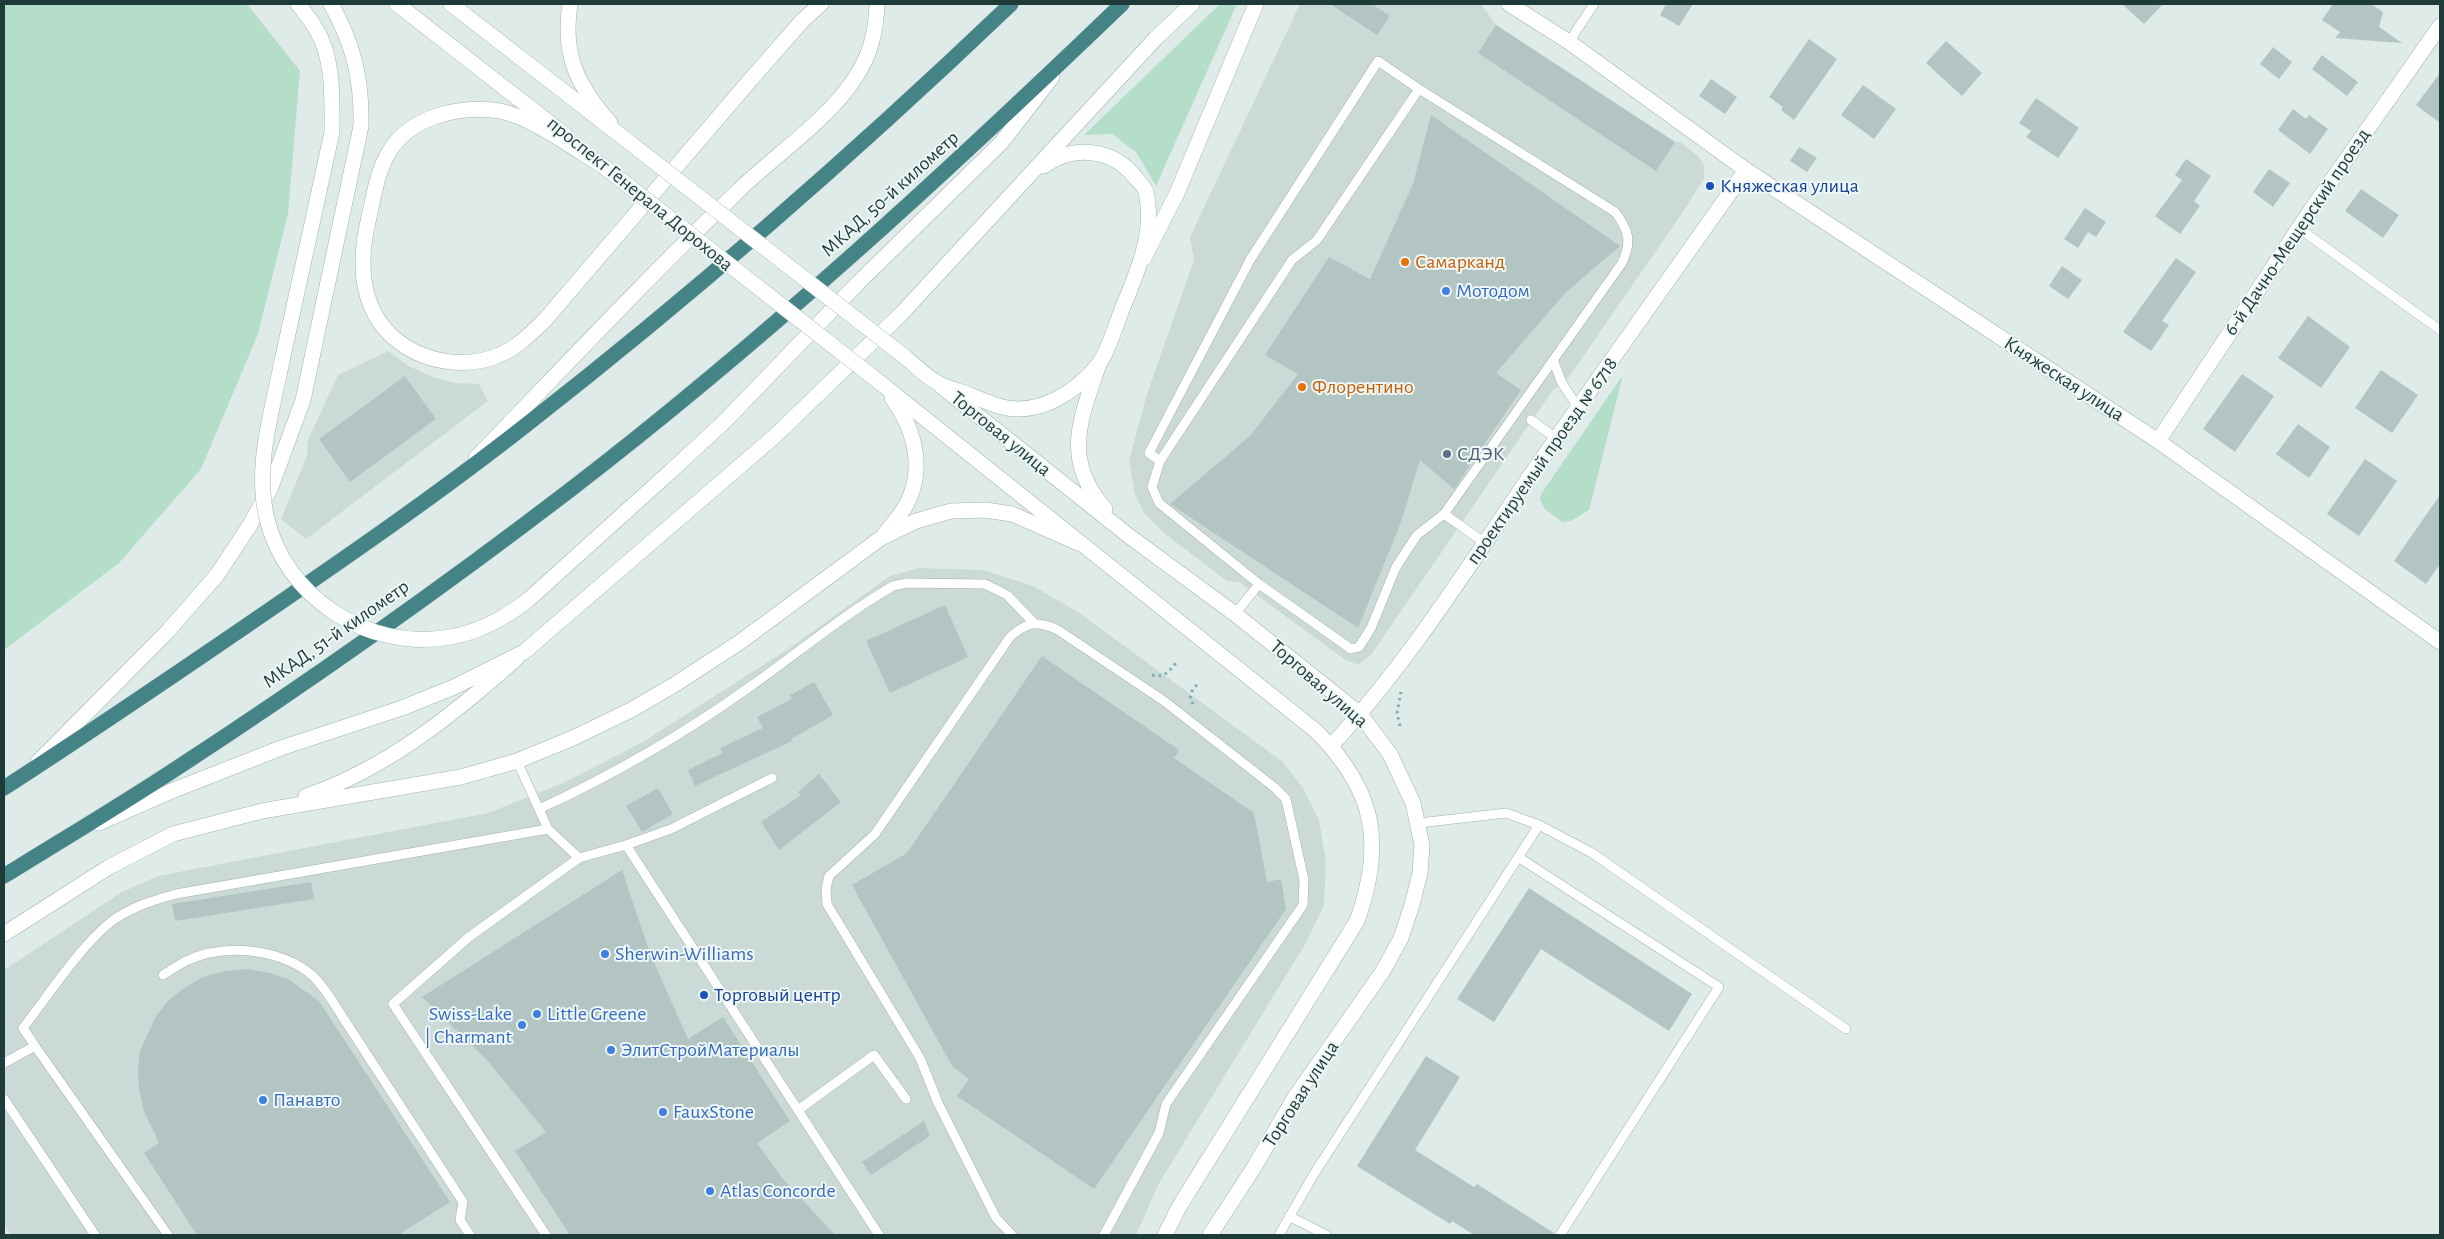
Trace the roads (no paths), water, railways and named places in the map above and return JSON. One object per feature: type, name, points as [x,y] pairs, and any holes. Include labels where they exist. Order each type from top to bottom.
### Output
[{"type":"highway","points":[[4,788],[308,584],[461,474],[627,344],[742,249],[852,152],[1011,4]]},
{"type":"highway","name":"МКАД, 50-й километр","points":[[676,405],[904,211],[1122,4]]},
{"type":"highway","name":"МКАД, 51-й километр","points":[[4,876],[174,771],[369,636],[564,494],[676,405]]},
{"type":"street","points":[[298,4],[317,30],[327,59],[332,94],[332,132],[264,451],[262,473],[266,516],[282,557],[308,592],[344,619],[384,635],[406,639],[450,638],[471,632],[511,613],[528,600],[724,422],[859,282],[1002,142],[1067,57]]},
{"type":"street","points":[[27,773],[167,632],[217,575],[267,494],[287,448],[303,400],[361,126],[362,93],[354,57],[346,30],[331,4]]},
{"type":"street","name":"проспект Генерала Дорохова","points":[[397,4],[530,106],[603,166],[883,385]]},
{"type":"street","name":"проспект Генерала Дорохова","points":[[451,4],[905,357]]},
{"type":"street","points":[[570,4],[567,34],[570,59],[579,82],[599,110],[625,139]]},
{"type":"street","points":[[603,166],[527,121],[501,111],[477,109],[448,113],[424,121],[405,133],[389,151],[378,175],[363,243],[363,281],[371,307],[384,328],[406,347],[431,359],[456,363],[478,362],[499,355],[520,343],[544,321],[758,71],[803,20],[821,4]]},
{"type":"street","points":[[461,474],[624,304],[739,190],[839,100],[869,54],[876,31],[877,4]]},
{"type":"street","points":[[4,934],[109,867],[173,834],[262,811],[333,787],[379,763],[436,726],[479,692],[776,435],[902,313],[1156,38],[1192,4]]},
{"type":"street","points":[[1129,536],[1095,497],[1082,468],[1078,448],[1079,424],[1099,364],[1140,266],[1178,193],[1256,4]]},
{"type":"street","name":"Княжеская улица","points":[[1509,4],[1569,42],[1746,170],[2158,440],[2440,642]]},
{"type":"street","name":"6-й Дачно-Мещерский проезд","points":[[2158,440],[2235,321],[2440,26]]},
{"type":"street","points":[[1022,182],[1054,159],[1077,152],[1097,152],[1117,161],[1132,173],[1146,190],[1149,218],[1140,266]]},
{"type":"street","name":"проектируемый проезд № 6718","points":[[1330,746],[1360,714],[1415,645],[1746,170]]},
{"type":"street","name":"Торговая улица","points":[[905,357],[1129,536],[1235,614],[1360,714],[1390,754],[1413,802],[1419,823],[1422,845],[1420,874],[1401,938],[1383,971],[1295,1097],[1253,1169],[1210,1235]]},
{"type":"street","points":[[937,383],[1003,407],[1020,408],[1040,405],[1060,398],[1078,385],[1099,364]]},
{"type":"street","points":[[881,538],[905,506],[916,483],[917,463],[913,438],[902,412],[883,385]]},
{"type":"street","name":"Торговая улица","points":[[883,385],[1301,720],[1330,746],[1362,793],[1370,818],[1373,854],[1368,891],[1353,928],[1179,1207],[1165,1235]]},
{"type":"street","points":[[262,811],[461,777],[517,761],[573,738],[631,710],[674,685],[740,642],[881,538],[916,521],[952,511],[985,510],[1012,514],[1078,543]]},
{"type":"street","points":[[63,839],[174,790],[281,748],[402,708],[454,688],[524,652]]},
{"type":"lane","points":[[1569,42],[1594,4]]},
{"type":"lane","points":[[1160,461],[1149,453],[1250,260],[1378,61],[1419,89],[1615,212],[1624,224],[1629,241],[1628,252],[1444,514],[1417,535],[1396,566],[1370,628],[1361,644],[1354,650],[1351,650],[1259,584],[1158,503],[1152,487],[1160,461],[1292,260],[1317,240],[1419,89]]},
{"type":"lane","points":[[2297,231],[2307,234],[2440,330]]},
{"type":"lane","points":[[1553,360],[1560,380],[1579,409]]},
{"type":"lane","points":[[1531,420],[1557,439]]},
{"type":"lane","points":[[1444,514],[1485,543]]},
{"type":"lane","points":[[539,809],[593,784],[679,734],[750,687],[893,586],[907,584],[984,584],[1007,595],[1035,624]]},
{"type":"lane","points":[[1235,614],[1259,584]]},
{"type":"lane","points":[[1012,1235],[996,1218],[938,1103],[920,1058],[827,904],[826,889],[829,876],[837,866],[875,834],[1010,637],[1023,626],[1035,624],[1047,625],[1058,630],[1164,701],[1274,787],[1286,799],[1304,880],[1303,905],[1166,1104],[1159,1132],[1104,1235]]},
{"type":"lane","points":[[517,761],[548,829],[579,858]]},
{"type":"lane","points":[[546,1235],[393,1004],[470,937],[579,858],[626,845],[671,829],[772,778]]},
{"type":"lane","points":[[1419,823],[1506,813],[1539,825],[1592,853],[1846,1029]]},
{"type":"lane","points":[[1278,1235],[1314,1174],[1539,825]]},
{"type":"lane","points":[[168,1235],[23,1028],[95,936],[113,920],[150,901],[176,894],[548,829]]},
{"type":"lane","points":[[626,845],[879,1235]]},
{"type":"lane","points":[[1518,857],[1720,987],[1560,1235]]},
{"type":"lane","points":[[163,975],[187,961],[213,953],[239,951],[268,954],[292,962],[312,976],[325,989],[463,1202],[460,1220],[470,1235]]},
{"type":"lane","points":[[4,1064],[35,1046]]},
{"type":"lane","points":[[798,1110],[874,1055],[906,1100]]},
{"type":"lane","points":[[4,1099],[95,1235]]},
{"type":"lane","points":[[1289,1216],[1326,1235]]},
{"type":"place","name":"Княжеская улица","points":[[1710,186]]},
{"type":"place","name":"Самарканд","points":[[1405,262]]},
{"type":"place","name":"Мотодом","points":[[1446,291]]},
{"type":"place","name":"Флорентино","points":[[1302,387]]},
{"type":"place","name":"СДЭК","points":[[1447,454]]},
{"type":"place","name":"Sherwin-Williams","points":[[605,954]]},
{"type":"place","name":"Торговый центр","points":[[704,995]]},
{"type":"place","name":"Little Greene","points":[[537,1014]]},
{"type":"place","name":"Swiss-Lake | Charmant","points":[[522,1025]]},
{"type":"place","name":"ЭлитСтройМатериалы","points":[[611,1050]]},
{"type":"place","name":"Панавто","points":[[263,1100]]},
{"type":"place","name":"FauxStone","points":[[663,1112]]},
{"type":"place","name":"Atlas Concorde","points":[[710,1191]]}]
